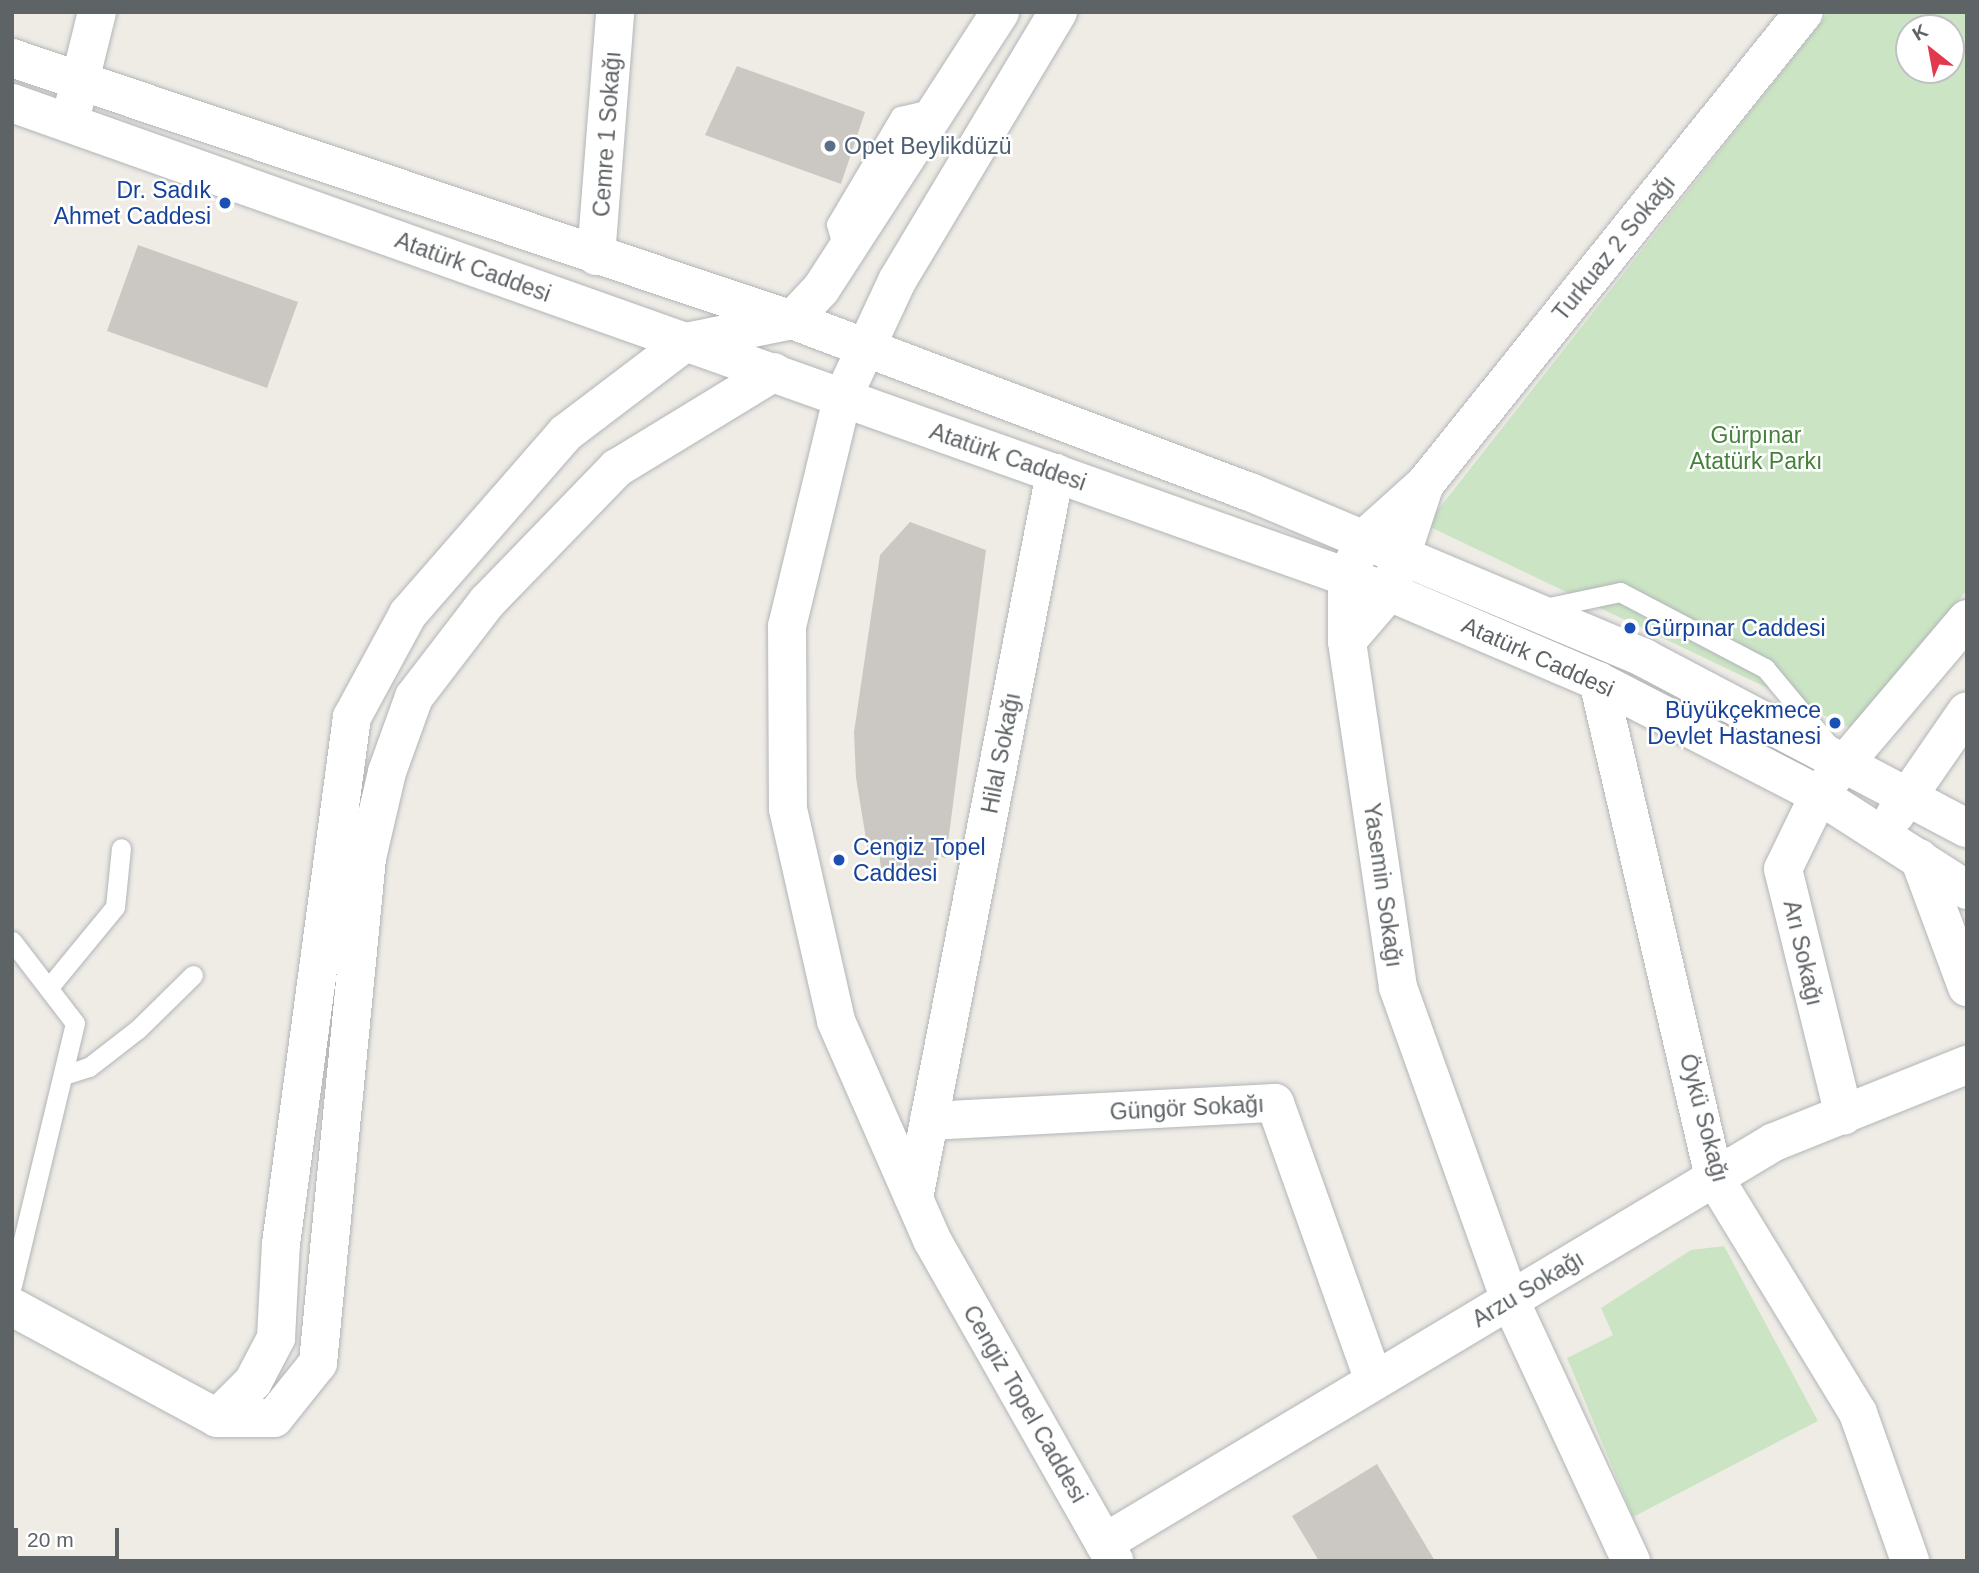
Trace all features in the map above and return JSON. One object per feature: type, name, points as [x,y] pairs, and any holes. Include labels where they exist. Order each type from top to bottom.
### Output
[{"type":"street","points":[[73,124],[75,80],[97,12]]},
{"type":"street","name":"Cemre 1 Sokağı","points":[[596,256],[615,12]]},
{"type":"street","points":[[217,1418],[253,1382],[276,1338],[281,1244],[352,717],[408,614],[566,433],[686,342],[792,320],[844,252],[1000,12]]},
{"type":"street","name":"Cengiz Topel Caddesi","points":[[1058,12],[862,346],[842,399],[787,626],[788,809],[836,1021],[914,1198],[1109,1552]]},
{"type":"street","name":"Turkuaz 2 Sokağı","points":[[1425,484],[1804,12]]},
{"type":"street","name":"Atatürk Caddesi","points":[[12,58],[792,320],[1405,553],[1644,658],[1844,764],[1908,794],[1967,828]]},
{"type":"street","name":"Atatürk Caddesi","points":[[12,103],[1389,592],[1598,681],[1819,795],[1885,832],[1966,900]]},
{"type":"street","points":[[12,1307],[217,1418],[274,1418],[318,1363],[368,858],[387,772],[414,698],[486,602],[617,468],[774,372]]},
{"type":"street","name":"Hilal Sokağı","points":[[914,1198],[1055,473]]},
{"type":"street","points":[[1347,641],[1389,592],[1405,553],[1425,484]]},
{"type":"street","name":"Yasemin Sokağı","points":[[1425,484],[1365,538],[1348,577],[1347,641],[1398,987],[1510,1300],[1631,1561]]},
{"type":"street","name":"Arı Sokağı","points":[[1844,1116],[1783,869],[1819,795],[1967,619]]},
{"type":"street","name":"Öykü Sokağı","points":[[1598,681],[1714,1177],[1858,1413],[1910,1561]]},
{"type":"street","points":[[1885,832],[1908,794],[1967,711]]},
{"type":"street","points":[[1966,900],[1967,848]]},
{"type":"street","points":[[1919,858],[1967,987]]},
{"type":"street","name":"Arzu Sokağı","points":[[1109,1552],[1374,1381],[1774,1142],[1967,1065]]},
{"type":"street","name":"Güngör Sokağı","points":[[929,1121],[1275,1103],[1374,1381]]},
{"type":"lane","points":[[1534,610],[1620,592],[1765,668],[1844,764]]},
{"type":"lane","points":[[50,986],[115,907],[121,848]]},
{"type":"lane","points":[[12,941],[50,986],[75,1023],[67,1074],[12,1286]]},
{"type":"lane","points":[[67,1074],[89,1067],[138,1029],[193,975]]},
{"type":"green space","name":"Gürpınar Atatürk Parkı","points":[[1829,12],[1967,12],[1967,590],[1853,729],[1426,525]]},
{"type":"green space","points":[[1724,1246],[1818,1421],[1633,1517],[1567,1358],[1613,1335],[1601,1308],[1691,1250]]},
{"type":"building","points":[[737,66],[865,112],[841,184],[705,135]]},
{"type":"building","points":[[138,245],[298,302],[267,388],[107,331]]},
{"type":"building","points":[[910,522],[986,550],[946,858],[938,856],[936,880],[881,869],[879,852],[868,851],[856,778],[854,732],[880,555]]},
{"type":"building","points":[[1377,1464],[1435,1561],[1319,1561],[1292,1516]]},
{"type":"place","name":"Opet Beylikdüzü","points":[[830,146]]},
{"type":"place","name":"Dr. Sadık Ahmet Caddesi","points":[[225,203]]},
{"type":"place","name":"Gürpınar Caddesi","points":[[1630,628]]},
{"type":"place","name":"Büyükçekmece Devlet Hastanesi","points":[[1835,723]]},
{"type":"place","name":"Cengiz Topel Caddesi","points":[[839,860]]}]
